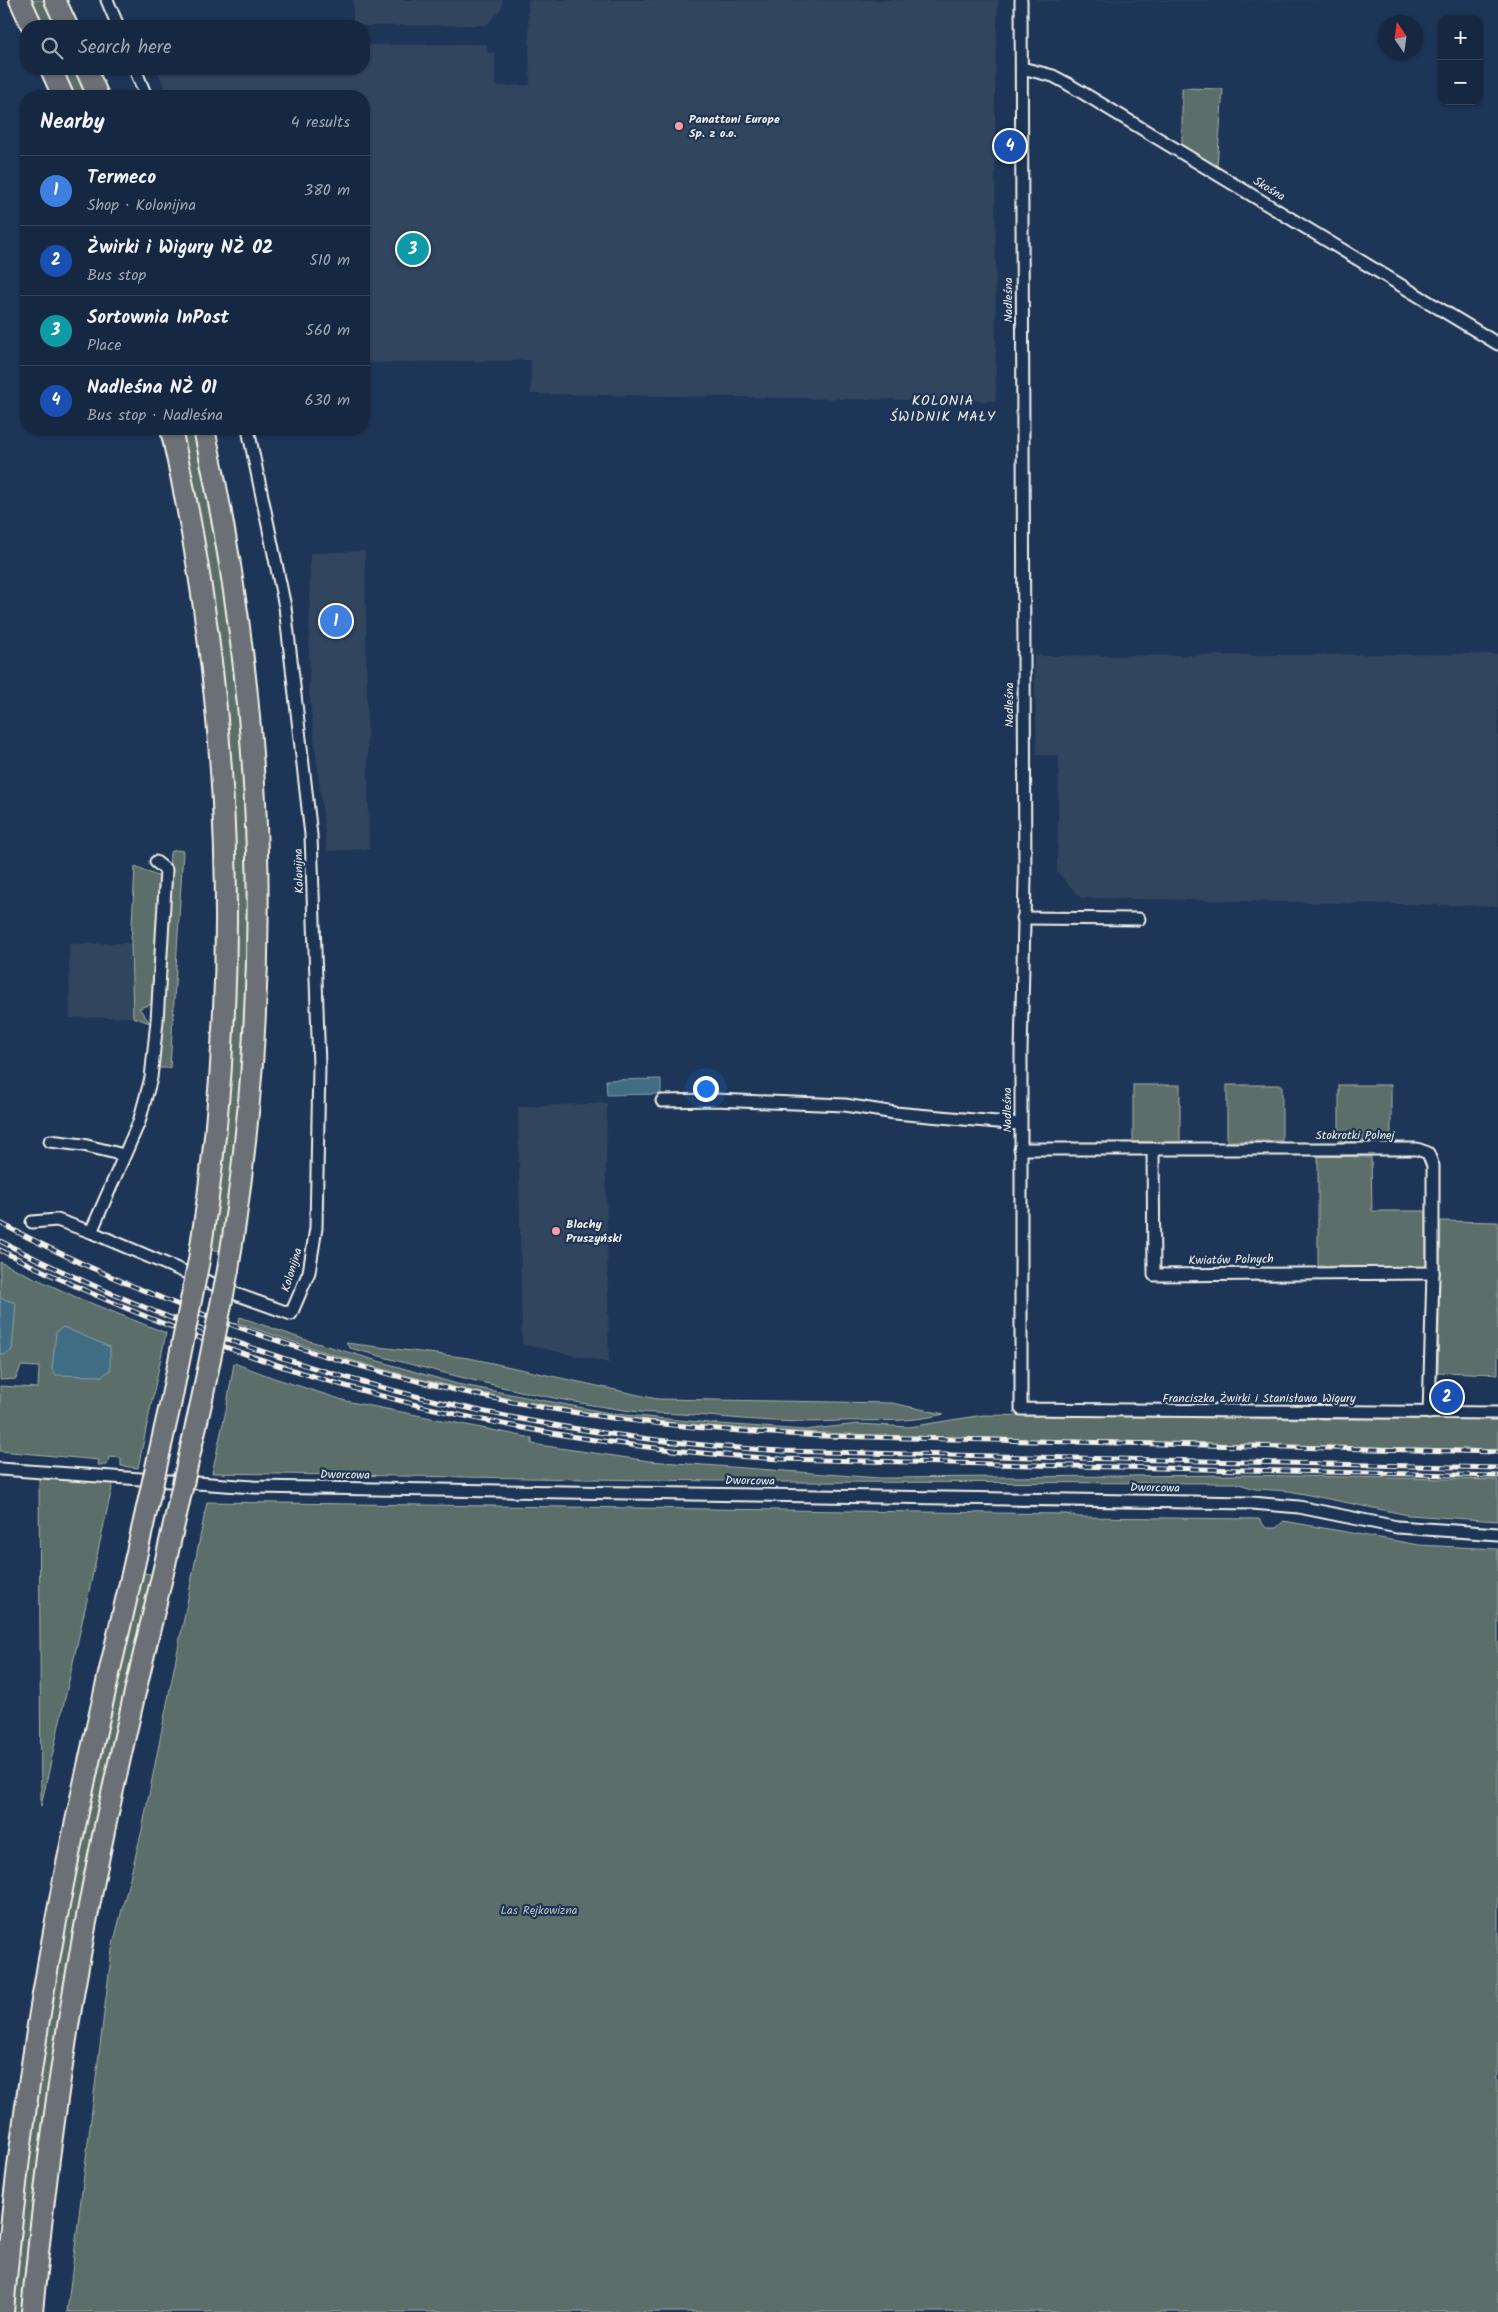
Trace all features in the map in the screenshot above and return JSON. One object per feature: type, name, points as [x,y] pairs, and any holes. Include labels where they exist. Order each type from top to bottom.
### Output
[{"type":"highway","points":[[20,0],[29,20]]},
{"type":"highway","points":[[55,0],[64,20]]},
{"type":"highway","points":[[64,0],[71,20]]},
{"type":"highway","points":[[54,75],[60,90]]},
{"type":"highway","points":[[3,2312],[27,2098],[54,1931],[87,1770],[173,1392],[199,1260],[213,1163],[223,1046],[227,912],[225,835],[217,712],[205,610],[186,501],[171,435]]},
{"type":"highway","points":[[32,2312],[57,2103],[83,1942],[103,1836],[206,1381],[228,1270],[243,1172],[254,1050],[258,941],[257,838],[250,719],[239,620],[221,511],[205,435]]},
{"type":"street","points":[[107,0],[115,20]]},
{"type":"street","name":"Nadleśna","points":[[1021,0],[1024,918],[1020,1124],[1021,1409]]},
{"type":"street","name":"Skośna","points":[[1022,68],[1053,76],[1068,84],[1498,344]]},
{"type":"street","points":[[137,75],[144,90]]},
{"type":"street","name":"Kolonijna","points":[[91,1232],[249,1299],[291,1314],[309,1272],[316,1228],[319,1066],[311,834],[285,607],[249,435]]},
{"type":"street","points":[[32,1222],[57,1220],[91,1232],[139,1122],[155,1049],[166,870],[156,862]]},
{"type":"street","points":[[1024,918],[1139,919]]},
{"type":"street","points":[[662,1100],[845,1105],[895,1113],[1020,1124]]},
{"type":"street","points":[[50,1141],[84,1145],[124,1155]]},
{"type":"street","name":"Stokrotki Polnej","points":[[1020,1149],[1401,1148],[1423,1150],[1432,1159],[1433,1166],[1433,1273],[1429,1413]]},
{"type":"street","name":"Kwiatów Polnych","points":[[1153,1150],[1154,1275],[1433,1273]]},
{"type":"street","name":"Franciszka Żwirki i Stanisława Wigury","points":[[1021,1409],[1498,1413]]},
{"type":"street","name":"Dworcowa","points":[[0,1469],[253,1487],[1252,1503],[1299,1506],[1397,1527],[1498,1534]]},
{"type":"shaded area","points":[[353,0],[502,0],[502,8],[487,25],[370,26],[370,20],[353,20]]},
{"type":"shaded area","points":[[528,0],[998,0],[995,83],[996,401],[531,394],[531,360],[370,363],[370,90],[166,90],[159,75],[370,75],[370,45],[487,44],[488,53],[495,52],[495,86],[530,85]]},
{"type":"shaded area","points":[[1035,0],[1402,0],[1035,1]]},
{"type":"shaded area","points":[[365,551],[369,849],[327,851],[309,693],[310,553]]},
{"type":"shaded area","points":[[1498,654],[1498,906],[1081,898],[1057,872],[1059,756],[1037,755],[1034,656]]},
{"type":"shaded area","points":[[131,943],[133,1017],[70,1018],[69,944]]},
{"type":"shaded area","points":[[661,1079],[661,1094],[607,1095],[606,1080]]},
{"type":"shaded area","name":"Blachy Pruszyński","points":[[607,1103],[609,1363],[522,1344],[518,1107]]},
{"type":"shaded area","points":[[0,1298],[16,1303],[12,1350],[7,1354],[0,1355]]},
{"type":"shaded area","points":[[63,1327],[110,1347],[110,1370],[102,1376],[56,1375],[52,1369],[56,1332]]},
{"type":"green space","points":[[27,0],[48,0],[57,20],[36,20]]},
{"type":"green space","points":[[60,75],[82,75],[88,90],[67,90]]},
{"type":"green space","points":[[1182,88],[1223,89],[1217,166],[1182,147]]},
{"type":"green space","points":[[178,435],[199,435],[201,443],[244,715],[252,926],[241,1117],[220,1251],[208,1249],[233,892]]},
{"type":"green space","points":[[176,850],[183,851],[170,1068],[158,1068],[166,972],[170,852]]},
{"type":"green space","points":[[135,867],[160,877],[152,1004],[139,1008],[150,1023],[133,1017],[131,943]]},
{"type":"green space","points":[[1133,1085],[1180,1085],[1180,1142],[1133,1142]]},
{"type":"green space","points":[[1227,1085],[1282,1085],[1282,1141],[1227,1141]]},
{"type":"green space","points":[[1339,1085],[1391,1085],[1391,1141],[1339,1141]]},
{"type":"green space","points":[[1318,1156],[1371,1157],[1372,1211],[1426,1211],[1426,1267],[1318,1266]]},
{"type":"green space","points":[[1441,1221],[1498,1222],[1498,1374],[1438,1372]]},
{"type":"green space","points":[[0,1262],[78,1298],[166,1333],[138,1468],[121,1466],[121,1458],[109,1457],[107,1465],[98,1465],[99,1460],[0,1451],[0,1386],[38,1388],[39,1367],[21,1366],[16,1379],[0,1380]]},
{"type":"green space","points":[[240,1317],[303,1339],[457,1384],[615,1414],[804,1430],[858,1424],[909,1427],[983,1415],[1498,1419],[1498,1450],[900,1436],[701,1426],[534,1403],[431,1382],[317,1350],[238,1323]]},
{"type":"green space","points":[[346,1343],[469,1358],[657,1399],[892,1403],[944,1414],[905,1420],[803,1422],[639,1412],[595,1406],[489,1384],[350,1348]]},
{"type":"green space","points":[[234,1363],[346,1401],[532,1438],[532,1444],[649,1461],[880,1478],[1241,1475],[1498,1480],[1498,1521],[1408,1515],[1289,1491],[1255,1489],[1236,1483],[779,1482],[212,1473]]},
{"type":"green space","points":[[39,1474],[114,1479],[41,1806]]},
{"type":"green space","name":"Las Rejkowizna","points":[[207,1502],[1067,1514],[1079,1517],[1259,1519],[1266,1528],[1276,1528],[1284,1521],[1419,1545],[1498,1549],[1498,2312],[67,2312],[112,1949],[142,1830]]},
{"type":"green space","points":[[140,1572],[155,1575],[27,2312],[9,2312],[24,2180],[63,1925]]},
{"type":"railway","points":[[0,1223],[139,1289],[284,1343],[433,1385],[508,1401],[584,1414],[704,1428],[824,1436],[1498,1452]]},
{"type":"railway","points":[[0,1241],[93,1285],[187,1324],[283,1358],[380,1387],[478,1410],[578,1429],[679,1443],[782,1451],[1498,1468]]},
{"type":"railway","points":[[0,1250],[94,1294],[188,1333],[283,1367],[380,1395],[477,1419],[577,1437],[678,1451],[781,1459],[1498,1476]]},
{"type":"place","name":"Panattoni Europe Sp. z o.o.","points":[[679,126]]},
{"type":"place","name":"Nadleśna NŻ 01","points":[[1010,146]]},
{"type":"place","name":"Sortownia InPost","points":[[413,249]]},
{"type":"place","name":"Termeco","points":[[336,621]]},
{"type":"place","name":"Blachy Pruszyński","points":[[556,1231]]},
{"type":"place","name":"Żwirki i Wigury NŻ 02","points":[[1447,1397]]},
{"type":"district","name":"KOLONIA ŚWIDNIK MAŁY","points":[[943,410]]}]
